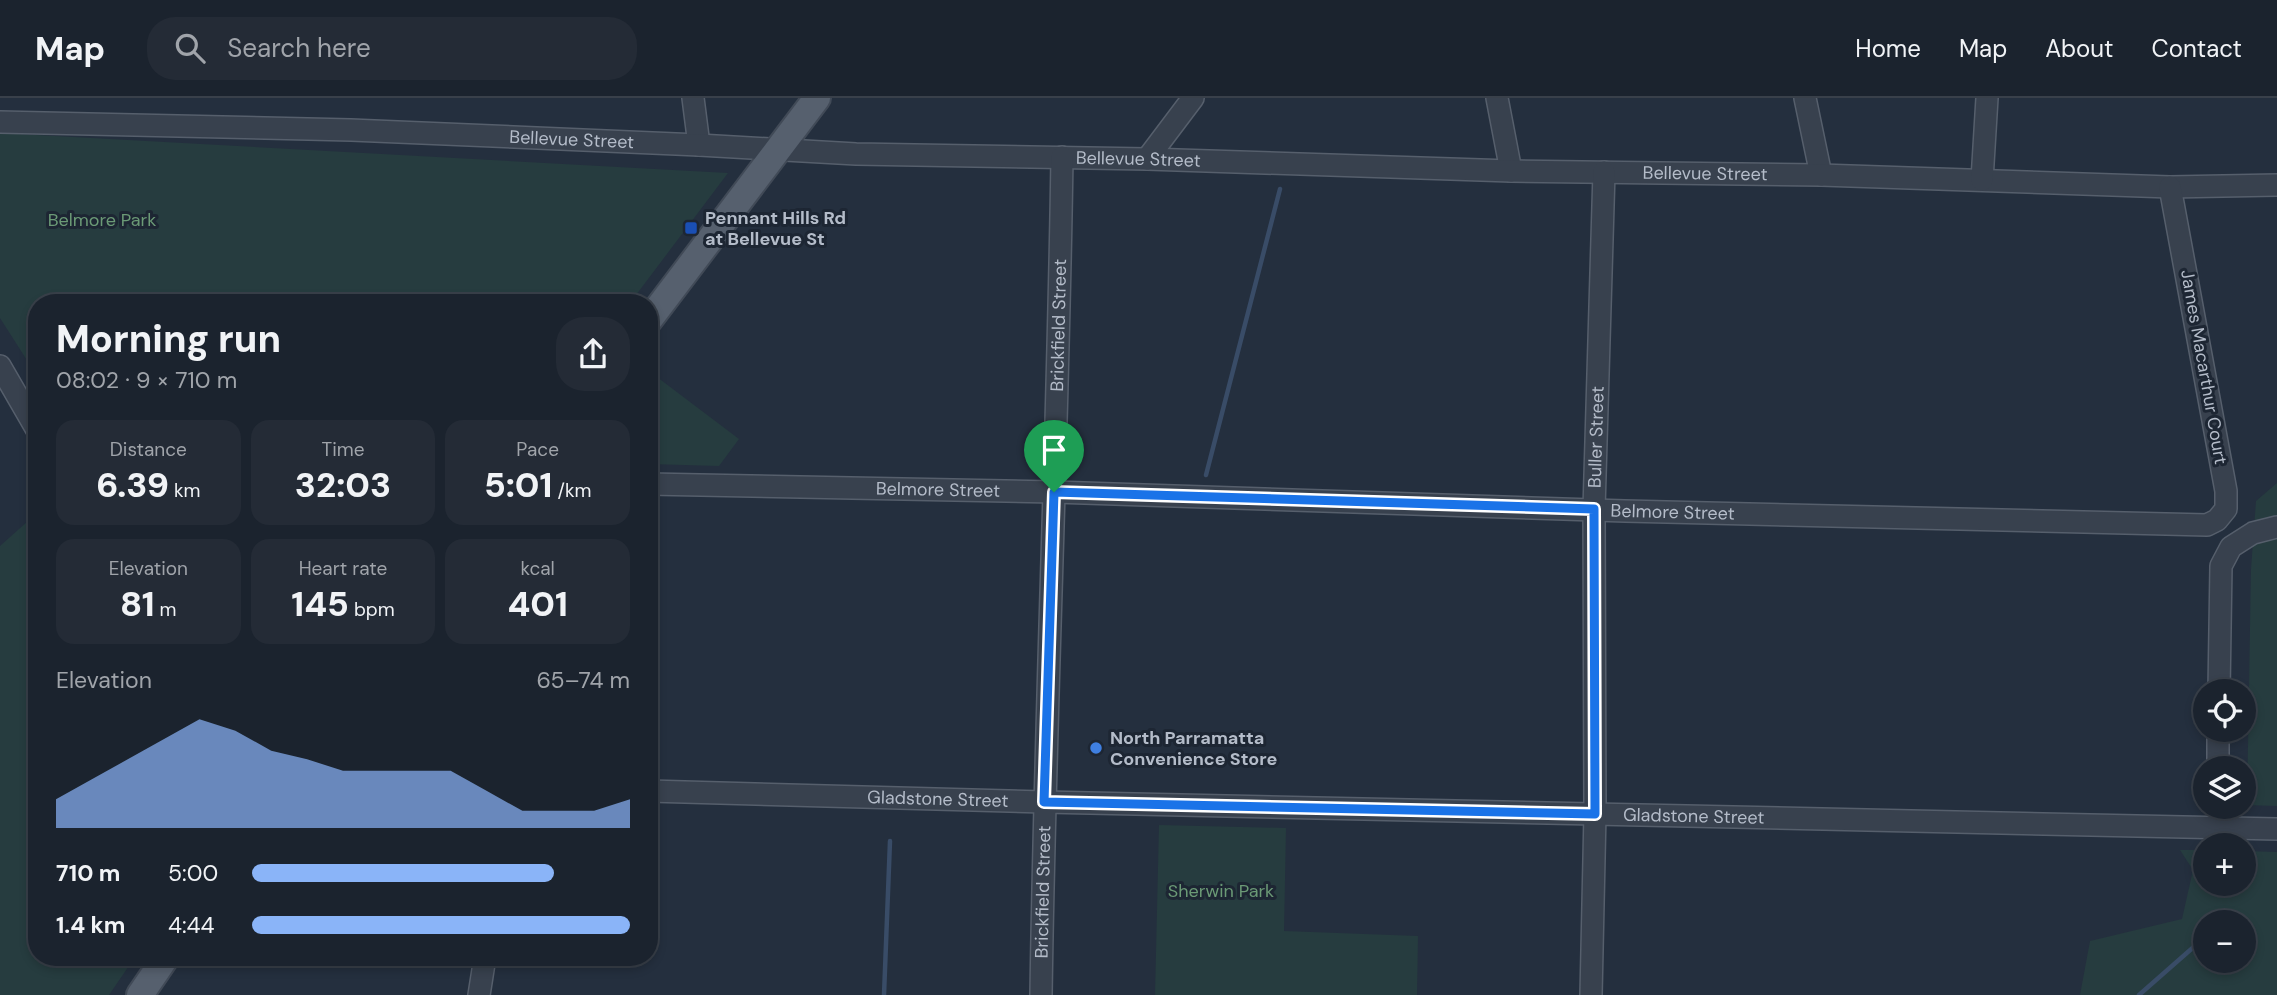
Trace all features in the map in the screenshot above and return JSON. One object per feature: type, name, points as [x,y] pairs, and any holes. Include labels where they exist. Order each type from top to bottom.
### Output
[{"type":"main road","points":[[658,308],[817,98]]},
{"type":"main road","points":[[140,995],[160,966]]},
{"type":"street","points":[[693,98],[699,145]]},
{"type":"street","points":[[1147,159],[1193,98]]},
{"type":"street","points":[[1497,98],[1511,170]]},
{"type":"street","points":[[1805,98],[1821,175]]},
{"type":"street","points":[[1982,180],[1987,98]]},
{"type":"street","name":"Bellevue Street","points":[[0,122],[351,130],[856,154],[1821,175],[2170,187],[2277,185]]},
{"type":"street","name":"Brickfield Street","points":[[1041,995],[1062,157]]},
{"type":"street","name":"Buller Street","points":[[1591,995],[1595,814],[1594,509],[1604,172]]},
{"type":"street","name":"James Macarthur Court","points":[[2170,187],[2226,491],[2226,509],[2217,520],[2207,525],[2193,526]]},
{"type":"street","points":[[0,366],[28,414]]},
{"type":"street","name":"Belmore Street","points":[[658,484],[1054,492],[2193,526]]},
{"type":"street","points":[[2219,679],[2221,566],[2231,547],[2253,533],[2277,527]]},
{"type":"street","name":"Gladstone Street","points":[[658,791],[1595,814],[2193,817]]},
{"type":"street","name":"Gladstone Street","points":[[2227,819],[2277,829]]},
{"type":"street","points":[[480,995],[484,966]]},
{"type":"green space","name":"Belmore Park","points":[[0,133],[728,173],[637,294],[28,294],[28,362],[0,318]]},
{"type":"green space","points":[[658,378],[739,439],[719,466],[658,464]]},
{"type":"green space","points":[[2277,483],[2277,806],[2256,805],[2256,756],[2248,756],[2248,742],[2256,742],[2256,679],[2249,679],[2251,569],[2256,501]]},
{"type":"green space","points":[[28,521],[28,966],[129,966],[109,995],[0,995],[0,546]]},
{"type":"green space","name":"Sherwin Park","points":[[1159,825],[1286,828],[1284,931],[1418,936],[1417,995],[1155,995]]},
{"type":"green space","points":[[2180,850],[2193,850],[2193,870]]},
{"type":"green space","points":[[2256,851],[2277,852],[2277,995],[2080,995],[2090,941],[2182,919],[2193,870],[2193,896],[2256,896]]},
{"type":"waterway","points":[[1206,475],[1280,189]]},
{"type":"waterway","points":[[884,995],[890,841]]},
{"type":"waterway","points":[[2139,995],[2193,948]]},
{"type":"place","name":"Pennant Hills Rd at Bellevue St","points":[[691,228]]},
{"type":"place","name":"North Parramatta Convenience Store","points":[[1096,748]]},
{"type":"route","points":[[1054,492],[1594,509],[1595,814],[1044,802],[1054,492]]}]
